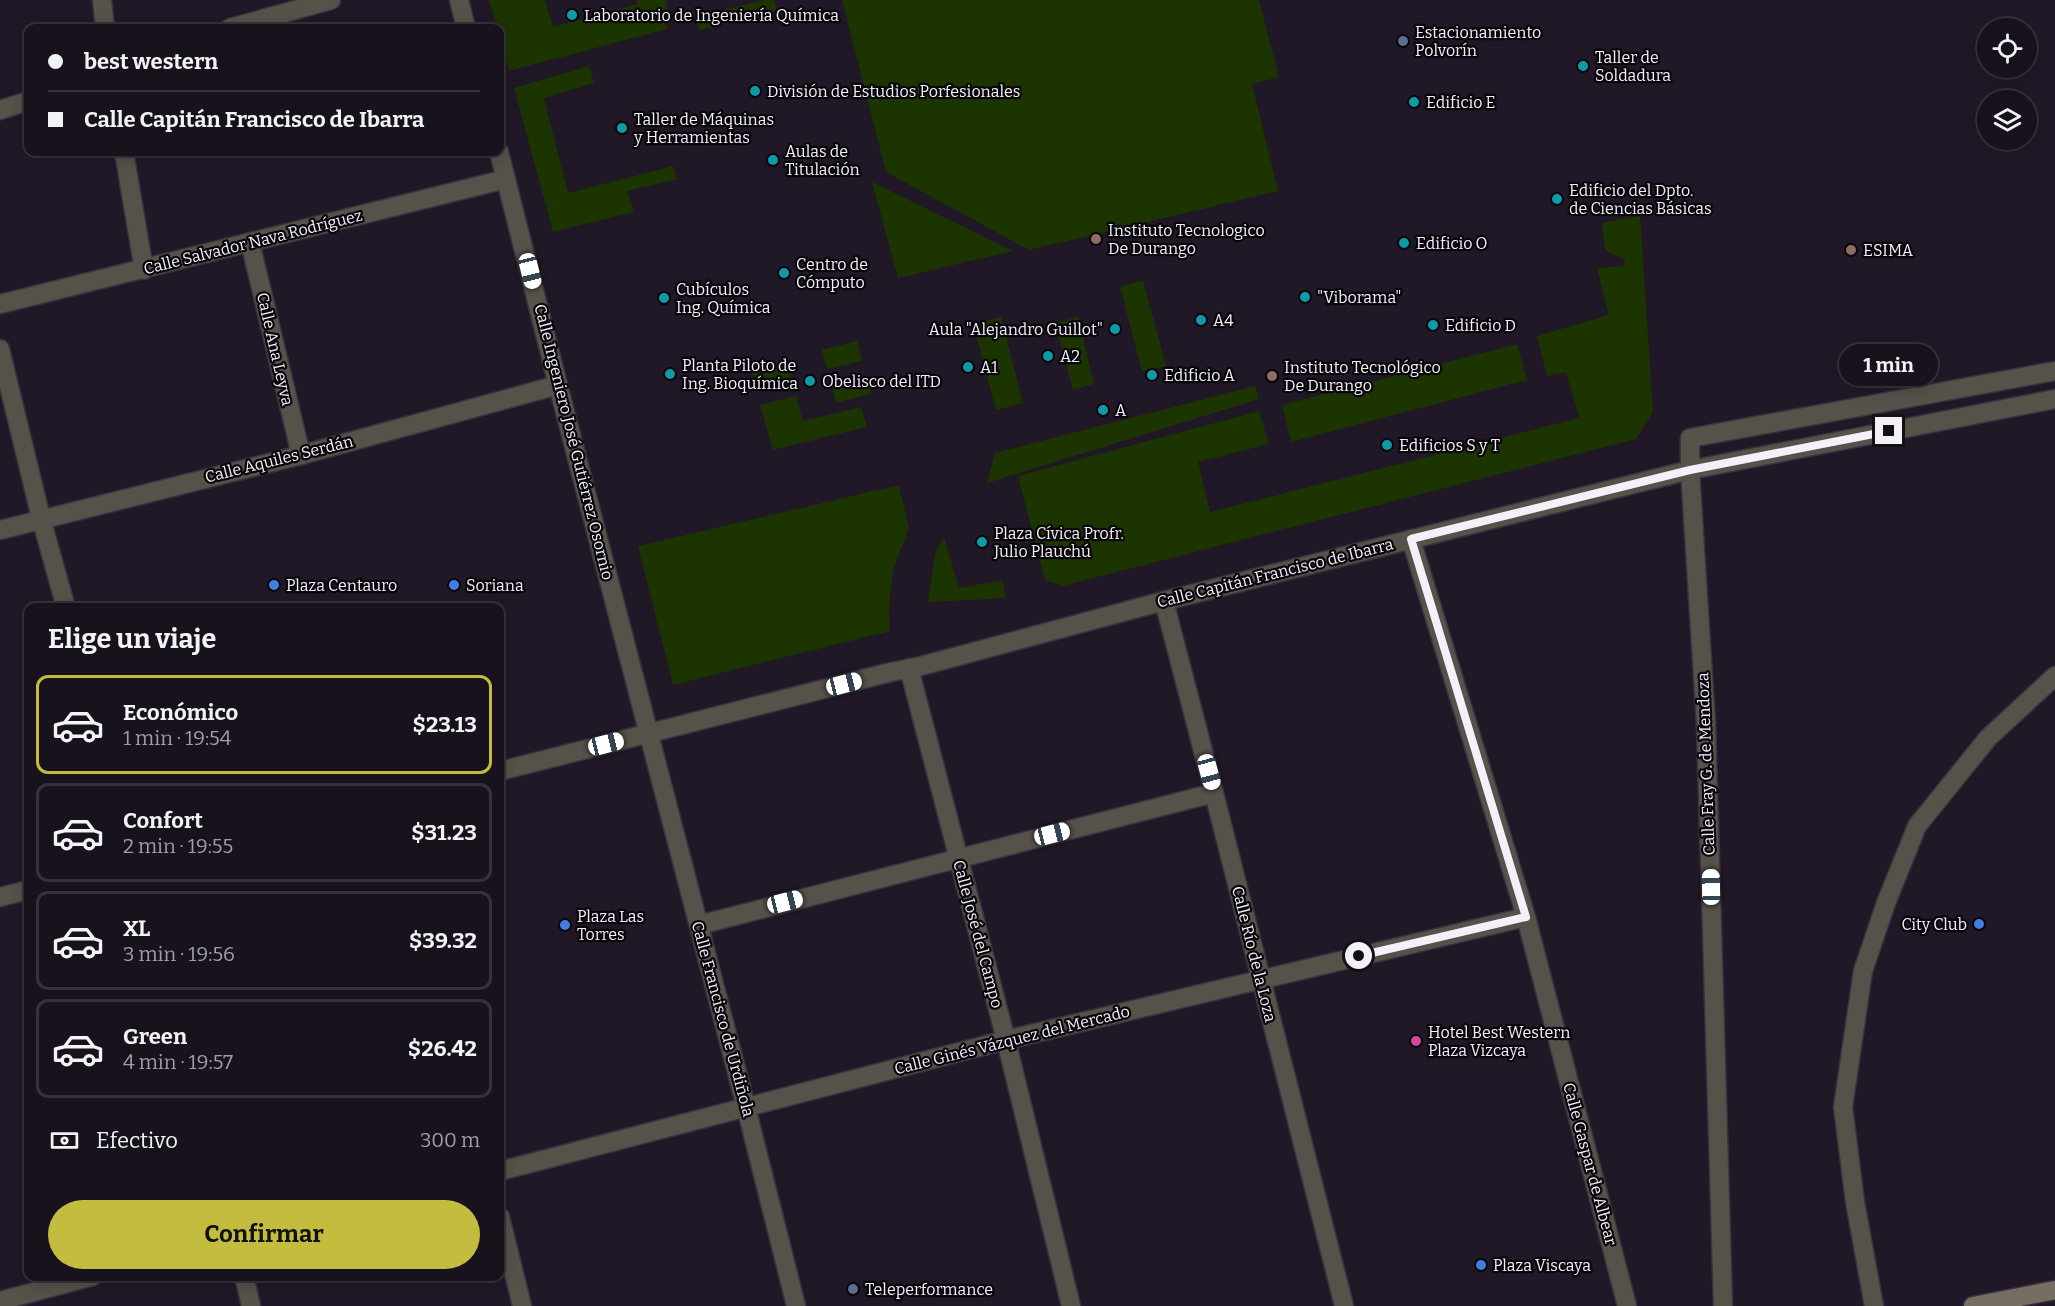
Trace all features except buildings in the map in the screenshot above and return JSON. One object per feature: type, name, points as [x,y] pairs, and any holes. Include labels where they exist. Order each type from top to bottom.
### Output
[{"type":"main road","points":[[1973,1306],[2036,1300],[2055,1290]]},
{"type":"street","points":[[102,0],[105,24]]},
{"type":"street","points":[[244,24],[331,0]]},
{"type":"street","points":[[459,0],[465,24]]},
{"type":"street","points":[[0,110],[24,102]]},
{"type":"street","points":[[125,156],[144,270]]},
{"type":"street","name":"Calle Ingeniero José Gutiérrez Osornio","points":[[500,156],[649,733]]},
{"type":"street","name":"Calle Salvador Nava Rodríguez","points":[[0,304],[506,179]]},
{"type":"street","name":"Calle Ana Leyva","points":[[250,242],[301,455]]},
{"type":"street","points":[[0,349],[40,518],[65,603]]},
{"type":"street","name":"Calle Fray G. de Mendoza","points":[[1723,1306],[1706,724],[1690,438],[2055,371]]},
{"type":"street","name":"Calle Aquiles Serdán","points":[[0,530],[40,518],[301,455],[558,385]]},
{"type":"street","name":"Calle Capitán Francisco de Ibarra","points":[[504,770],[1164,601],[1690,470],[2055,399]]},
{"type":"street","name":"Calle Gaspar de Albear","points":[[1411,539],[1526,917],[1627,1306]]},
{"type":"street","name":"Calle Río de la Loza","points":[[1164,601],[1344,1306]]},
{"type":"street","name":"Calle José del Campo","points":[[909,668],[1006,1040],[1071,1306]]},
{"type":"street","points":[[1874,1306],[1855,1202],[1843,1107],[1863,971],[1886,903],[1917,826],[1988,738],[2055,676]]},
{"type":"street","name":"Calle Francisco de Urdiñola","points":[[649,733],[796,1306]]},
{"type":"street","points":[[699,925],[1214,793]]},
{"type":"street","points":[[0,897],[24,891]]},
{"type":"street","name":"Calle Ginés Vázquez del Mercado","points":[[504,1170],[1006,1040],[1526,917]]},
{"type":"street","points":[[504,1233],[522,1306]]},
{"type":"street","points":[[0,1301],[74,1281]]},
{"type":"street","points":[[245,1281],[251,1306]]},
{"type":"green space","points":[[489,0],[545,0],[553,27],[637,4],[637,0],[666,0],[670,18],[664,20],[667,29],[509,71],[504,53],[504,24],[496,24]]},
{"type":"green space","points":[[764,0],[774,0],[777,11],[700,30],[695,17]]},
{"type":"green space","points":[[842,0],[1259,0],[1279,77],[1252,84],[1278,191],[1029,250],[886,172]]},
{"type":"green space","points":[[589,66],[594,83],[544,98],[568,193],[673,166],[677,179],[627,191],[634,212],[553,232],[514,88]]},
{"type":"green space","points":[[872,182],[1013,251],[898,278]]},
{"type":"green space","points":[[1640,216],[1653,412],[1636,439],[1062,586],[1045,580],[1018,476],[1259,411],[1269,444],[1198,462],[1210,512],[1580,419],[1566,372],[1547,376],[1537,336],[1609,315],[1597,268],[1624,266],[1625,260],[1605,250],[1602,223]]},
{"type":"green space","points":[[1143,280],[1166,366],[1142,371],[1120,287]]},
{"type":"green space","points":[[1001,317],[1023,403],[996,410],[973,324]]},
{"type":"green space","points":[[1078,317],[1094,384],[1073,390],[1055,323]]},
{"type":"green space","points":[[857,341],[862,361],[827,369],[822,350]]},
{"type":"green space","points":[[1517,344],[1527,380],[1291,442],[1282,405]]},
{"type":"green space","points":[[787,363],[792,382],[757,391],[752,371]]},
{"type":"green space","points":[[866,375],[871,394],[836,403],[831,383]]},
{"type":"green space","points":[[1255,386],[1259,399],[987,483],[995,453]]},
{"type":"green space","points":[[796,396],[803,421],[861,407],[867,427],[773,450],[760,405]]},
{"type":"green space","points":[[899,485],[909,528],[893,570],[889,607],[890,631],[673,685],[638,546]]},
{"type":"green space","points":[[944,537],[959,588],[1003,580],[1005,598],[928,602],[935,554]]},
{"type":"place","name":"Laboratorio de Ingeniería Química","points":[[572,15]]},
{"type":"place","name":"Estacionamiento Polvorín","points":[[1403,41]]},
{"type":"place","name":"Taller de Soldadura","points":[[1583,66]]},
{"type":"place","name":"División de Estudios Porfesionales","points":[[755,91]]},
{"type":"place","name":"Edificio E","points":[[1414,102]]},
{"type":"place","name":"Taller de Máquinas y Herramientas","points":[[622,128]]},
{"type":"place","name":"Aulas de Titulación","points":[[773,160]]},
{"type":"place","name":"Edificio del Dpto. de Ciencias Básicas","points":[[1557,199]]},
{"type":"place","name":"Instituto Tecnologico De Durango","points":[[1096,239]]},
{"type":"place","name":"Edificio O","points":[[1404,243]]},
{"type":"place","name":"ESIMA","points":[[1851,250]]},
{"type":"place","name":"Centro de Cómputo","points":[[784,273]]},
{"type":"place","name":"\"Viborama\"","points":[[1305,297]]},
{"type":"place","name":"Cubículos Ing. Química","points":[[664,298]]},
{"type":"place","name":"A4","points":[[1201,320]]},
{"type":"place","name":"Edificio D","points":[[1433,325]]},
{"type":"place","name":"Aula \"Alejandro Guillot\"","points":[[1115,329]]},
{"type":"place","name":"A2","points":[[1048,356]]},
{"type":"place","name":"A1","points":[[968,367]]},
{"type":"place","name":"Planta Piloto de Ing. Bioquímica","points":[[670,374]]},
{"type":"place","name":"Edificio A","points":[[1152,375]]},
{"type":"place","name":"Instituto Tecnológico De Durango","points":[[1272,376]]},
{"type":"place","name":"Obelisco del ITD","points":[[810,381]]},
{"type":"place","name":"A","points":[[1103,410]]},
{"type":"place","name":"Edificios S y T","points":[[1387,445]]},
{"type":"place","name":"Plaza Cívica Profr. Julio Plauchú","points":[[982,542]]},
{"type":"place","name":"Plaza Centauro","points":[[274,585]]},
{"type":"place","name":"Soriana","points":[[454,585]]},
{"type":"place","name":"City Club","points":[[1979,924]]},
{"type":"place","name":"Plaza Las Torres","points":[[565,925]]},
{"type":"place","name":"Hotel Best Western Plaza Vizcaya","points":[[1416,1041]]},
{"type":"place","name":"Plaza Viscaya","points":[[1481,1265]]},
{"type":"place","name":"Teleperformance","points":[[853,1289]]},
{"type":"route","points":[[1359,956],[1526,917],[1411,539],[1690,470],[1889,431]]}]
